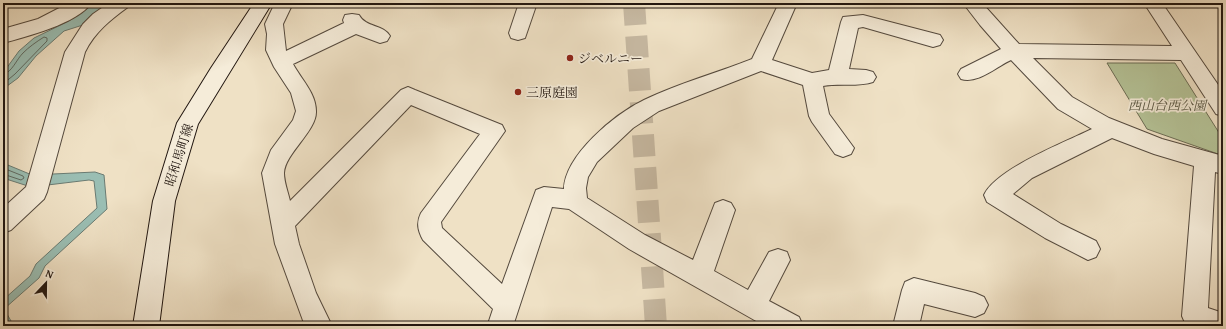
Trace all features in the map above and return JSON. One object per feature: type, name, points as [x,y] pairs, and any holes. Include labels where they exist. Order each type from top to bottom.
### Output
[{"type":"street","points":[[3,36],[38,26],[60,17],[82,3]]},
{"type":"street","points":[[3,223],[36,192],[75,52],[83,35],[94,23],[122,3]]},
{"type":"street","name":"昭和馬町線","points":[[146,326],[164,201],[188,124],[218,73],[263,3]]},
{"type":"street","points":[[284,3],[274,24],[276,34],[276,50],[281,62],[293,82],[300,90],[306,111],[300,126],[279,156],[273,173],[287,244],[304,294],[319,326]]},
{"type":"street","points":[[518,33],[528,3]]},
{"type":"street","points":[[760,64],[788,3]]},
{"type":"street","points":[[972,3],[1014,51],[1065,102],[1095,120],[1113,128],[1167,150],[1214,163],[1195,316],[1223,325]]},
{"type":"street","points":[[1153,3],[1223,108]]},
{"type":"street","points":[[838,76],[850,22],[863,21],[933,40]]},
{"type":"street","points":[[281,62],[354,23],[380,36]]},
{"type":"street","points":[[968,74],[1014,51],[1185,53]]},
{"type":"street","points":[[790,326],[637,242],[578,204],[574,196],[576,178],[583,162],[620,128],[650,106],[760,64],[812,80],[838,76],[866,77]]},
{"type":"street","points":[[812,80],[819,116],[843,148]]},
{"type":"street","points":[[282,224],[408,95],[494,131],[429,220],[431,233],[504,315],[544,197],[576,200]]},
{"type":"street","points":[[1088,249],[1053,231],[995,195],[1024,172],[1113,128]]},
{"type":"street","points":[[700,276],[724,210]]},
{"type":"street","points":[[753,305],[778,260]]},
{"type":"street","points":[[906,326],[914,290],[975,305]]},
{"type":"green space","name":"西山台西公園","points":[[1107,63],[1175,63],[1223,139],[1223,148],[1218,154],[1147,129]]},
{"type":"water","points":[[95,3],[116,3],[86,24],[64,31],[36,56],[18,78],[3,89],[3,73],[19,51],[34,38],[69,21]]},
{"type":"water","points":[[3,163],[32,175],[95,172],[104,175],[107,209],[45,266],[39,278],[4,309],[14,326],[3,326],[3,300],[30,276],[36,264],[97,208],[94,181],[89,180],[31,187],[3,178]]},
{"type":"tunnel","points":[[634,3],[656,326]]},
{"type":"place","name":"ジベルニー","points":[[570,58]]},
{"type":"place","name":"三原庭園","points":[[518,92]]}]
